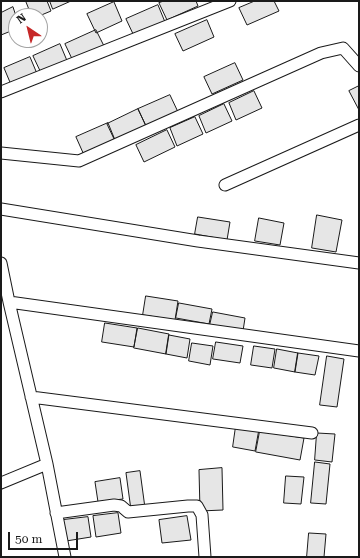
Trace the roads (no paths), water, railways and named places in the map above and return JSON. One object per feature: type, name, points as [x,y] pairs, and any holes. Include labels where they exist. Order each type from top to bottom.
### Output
[{"type":"street","points":[[1,92],[230,1]]},
{"type":"street","points":[[1,153],[79,161],[321,53],[343,48],[359,66]]},
{"type":"street","points":[[225,185],[359,125]]},
{"type":"street","points":[[1,209],[198,241],[359,263]]},
{"type":"street","points":[[1,263],[47,464],[65,557]]},
{"type":"street","points":[[9,302],[359,352]]},
{"type":"street","points":[[31,397],[312,433]]},
{"type":"street","points":[[1,483],[47,464]]},
{"type":"street","points":[[56,513],[114,506],[121,506],[128,512],[197,506],[202,515],[205,557]]}]
